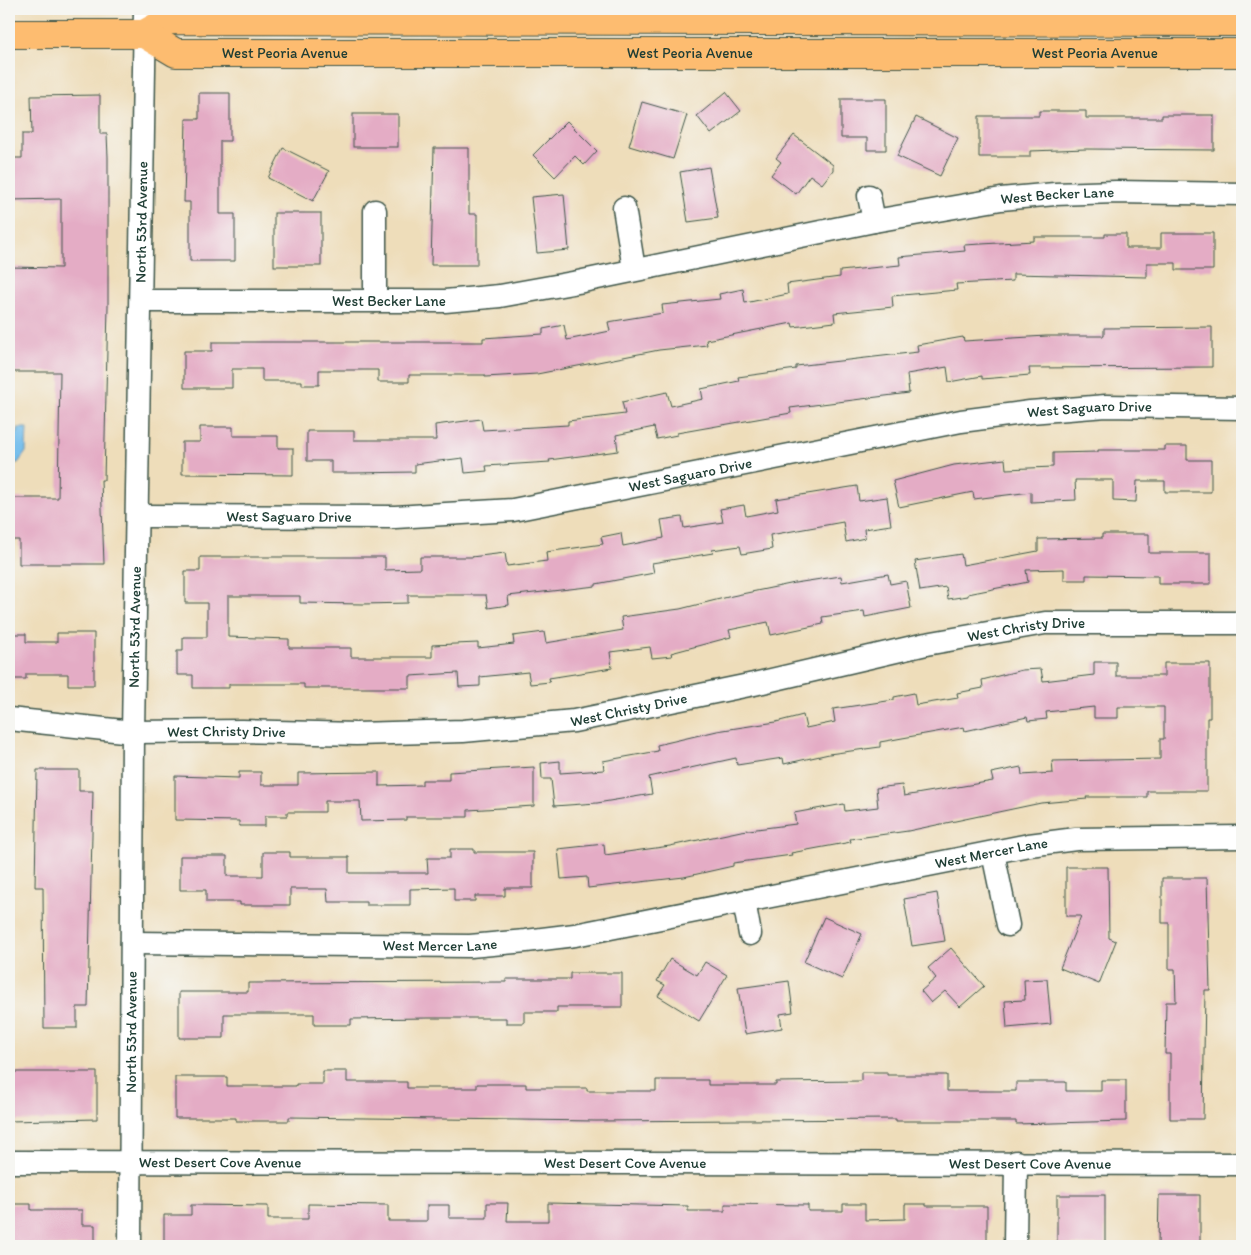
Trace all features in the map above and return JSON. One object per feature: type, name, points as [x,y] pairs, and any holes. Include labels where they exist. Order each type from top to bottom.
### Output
[{"type":"main road","points":[[9,34],[169,20],[741,14],[1242,22]]},
{"type":"main road","name":"West Peoria Avenue","points":[[144,21],[176,53],[1242,53]]},
{"type":"street","points":[[741,14],[741,53]]},
{"type":"street","name":"North 53rd Avenue","points":[[130,1246],[133,732],[138,516],[144,21]]},
{"type":"street","name":"West Becker Lane","points":[[141,301],[444,301],[500,296],[945,208],[1055,194],[1242,194]]},
{"type":"street","points":[[869,196],[874,221]]},
{"type":"street","points":[[624,208],[634,269]]},
{"type":"street","points":[[375,211],[375,301]]},
{"type":"street","name":"West Saguaro Drive","points":[[138,516],[395,517],[505,511],[560,503],[961,421],[1030,412],[1106,406],[1242,408]]},
{"type":"street","name":"West Christy Drive","points":[[9,718],[133,732],[242,731],[356,734],[434,732],[574,721],[754,684],[926,644],[1044,622],[1242,622]]},
{"type":"street","name":"West Mercer Lane","points":[[132,943],[470,946],[575,935],[993,853],[1076,839],[1242,837]]},
{"type":"street","points":[[993,853],[1008,925]]},
{"type":"street","points":[[744,901],[750,934]]},
{"type":"street","name":"West Desert Cove Avenue","points":[[9,1162],[1016,1162],[1242,1164]]},
{"type":"street","points":[[1015,1246],[1016,1162]]},
{"type":"water","points":[[18,428],[27,428],[26,452],[18,463],[9,463],[10,433],[18,433]]},
{"type":"building","points":[[726,92],[741,111],[711,134],[697,116]]},
{"type":"building","points":[[199,93],[230,93],[230,141],[220,141],[220,214],[235,214],[235,261],[190,261],[190,202],[184,202],[186,119],[199,119]]},
{"type":"building","points":[[100,95],[100,134],[107,134],[108,157],[108,306],[104,480],[101,480],[104,564],[19,564],[19,540],[9,540],[9,498],[58,498],[60,372],[9,372],[9,267],[61,268],[61,199],[9,200],[9,158],[22,158],[22,134],[32,134],[31,96]]},
{"type":"building","points":[[841,99],[886,99],[886,150],[867,150],[867,138],[841,138]]},
{"type":"building","points":[[642,102],[687,115],[673,159],[629,146]]},
{"type":"building","points":[[1039,111],[1086,111],[1086,118],[1162,118],[1162,115],[1214,115],[1214,150],[1086,149],[1030,151],[1030,157],[979,157],[979,116],[1039,116]]},
{"type":"building","points":[[353,114],[398,114],[398,147],[353,147]]},
{"type":"building","points":[[916,117],[958,138],[940,176],[897,156]]},
{"type":"building","points":[[567,121],[597,151],[584,165],[575,156],[555,177],[533,155]]},
{"type":"building","points":[[794,135],[833,165],[833,170],[822,184],[810,175],[796,194],[771,175],[781,162],[776,158]]},
{"type":"building","points":[[283,148],[329,171],[313,201],[268,178]]},
{"type":"building","points":[[434,148],[469,148],[469,214],[477,214],[477,265],[431,265]]},
{"type":"building","points":[[709,167],[718,218],[688,222],[680,172]]},
{"type":"building","points":[[564,194],[569,250],[537,253],[531,197]]},
{"type":"building","points":[[274,213],[321,213],[321,266],[274,266]]},
{"type":"building","points":[[1161,233],[1213,233],[1213,270],[1176,270],[1176,263],[1147,263],[1147,277],[1013,274],[1013,281],[956,284],[957,290],[892,296],[893,307],[834,313],[835,322],[793,327],[792,323],[706,340],[707,345],[659,350],[537,374],[485,377],[485,375],[409,375],[409,382],[378,382],[378,370],[319,370],[319,385],[302,385],[302,381],[262,381],[262,369],[232,369],[232,388],[184,388],[184,351],[212,351],[212,342],[483,342],[483,338],[543,334],[543,329],[564,325],[567,340],[610,331],[608,322],[663,313],[662,305],[720,299],[719,294],[743,289],[745,303],[788,294],[787,284],[840,277],[840,271],[900,265],[899,257],[965,251],[964,245],[1034,241],[1034,237],[1105,237],[1105,234],[1126,234],[1126,248],[1161,248]]},
{"type":"building","points":[[1212,327],[1212,367],[1029,368],[1030,375],[982,379],[982,376],[949,382],[947,367],[907,374],[909,393],[790,408],[791,413],[677,433],[677,435],[657,439],[654,427],[616,435],[618,451],[549,460],[550,462],[486,466],[487,471],[465,473],[463,458],[415,464],[415,472],[331,473],[331,461],[307,461],[307,431],[354,431],[354,440],[436,440],[435,425],[481,419],[483,430],[568,425],[568,421],[625,414],[622,402],[667,392],[671,406],[703,399],[701,389],[739,381],[738,377],[796,369],[796,366],[918,352],[917,345],[963,337],[964,341],[1046,336],[1104,336],[1104,328]]},
{"type":"building","points":[[200,427],[233,427],[233,436],[278,436],[278,448],[293,448],[293,475],[182,474],[182,442],[200,442]]},
{"type":"building","points":[[1165,446],[1187,446],[1187,460],[1211,460],[1211,492],[1165,492],[1165,481],[1137,481],[1136,502],[1113,501],[1113,480],[1075,480],[1076,500],[1031,502],[1031,492],[974,499],[973,492],[899,507],[893,481],[954,465],[1005,459],[1006,469],[1053,467],[1053,453],[1098,452],[1098,450],[1165,450]]},
{"type":"building","points":[[857,486],[859,501],[887,497],[891,525],[864,529],[865,538],[846,542],[843,522],[770,535],[772,549],[742,554],[740,546],[712,550],[713,553],[652,563],[654,573],[596,584],[596,586],[508,596],[509,605],[488,608],[486,595],[408,595],[408,603],[363,604],[300,603],[300,596],[228,596],[228,637],[289,639],[289,648],[351,648],[351,657],[432,657],[432,645],[478,643],[478,648],[514,644],[513,636],[544,632],[546,643],[623,630],[621,617],[680,609],[795,583],[841,576],[842,582],[888,574],[890,584],[906,581],[911,608],[865,617],[864,611],[822,617],[823,624],[771,635],[768,622],[729,630],[731,637],[671,653],[672,656],[652,658],[650,647],[610,652],[612,668],[549,678],[550,682],[530,684],[528,672],[480,677],[480,686],[459,687],[458,673],[410,676],[410,688],[304,688],[304,684],[229,684],[229,688],[193,688],[193,675],[177,675],[177,651],[183,651],[183,637],[207,637],[207,603],[185,603],[185,571],[200,571],[200,557],[385,557],[385,570],[420,569],[420,557],[471,557],[505,553],[507,566],[547,561],[546,552],[603,544],[601,537],[621,533],[623,546],[664,538],[661,520],[682,517],[684,528],[723,522],[720,509],[744,505],[746,516],[778,510],[776,499]]},
{"type":"building","points":[[1102,534],[1149,534],[1149,553],[1211,553],[1211,584],[1158,584],[1158,576],[1086,575],[1086,580],[1064,580],[1064,569],[1026,570],[1028,582],[968,594],[968,596],[948,599],[946,587],[920,591],[915,561],[961,554],[963,565],[1038,551],[1038,539],[1102,538]]},
{"type":"building","points":[[57,633],[94,633],[94,685],[68,685],[68,674],[26,674],[26,679],[9,679],[9,634],[26,634],[26,642],[57,642]]},
{"type":"building","points":[[1094,662],[1116,662],[1116,676],[1164,676],[1164,663],[1210,663],[1210,718],[1207,718],[1207,791],[1147,791],[1147,797],[1086,797],[1087,799],[1041,803],[908,831],[850,839],[851,842],[791,853],[792,855],[733,863],[733,866],[684,877],[588,888],[587,877],[561,879],[558,849],[604,844],[605,855],[670,846],[741,831],[796,824],[794,813],[844,804],[845,811],[878,807],[876,788],[902,785],[904,796],[993,781],[991,773],[1021,767],[1022,775],[1053,773],[1052,761],[1160,759],[1160,739],[1164,739],[1164,707],[1118,707],[1118,718],[1094,718],[1094,707],[1046,712],[1047,719],[1028,721],[1027,717],[965,731],[964,727],[880,742],[880,747],[829,754],[784,764],[783,758],[737,765],[736,758],[649,777],[652,794],[597,803],[554,806],[551,779],[542,779],[541,763],[560,761],[560,773],[604,770],[603,761],[658,751],[657,745],[717,731],[776,722],[803,715],[806,728],[835,722],[833,709],[894,700],[894,697],[914,693],[916,705],[958,698],[957,693],[983,688],[982,680],[1022,670],[1041,669],[1043,681],[1094,675]]},
{"type":"building","points":[[534,767],[534,806],[468,810],[468,817],[406,817],[406,820],[361,821],[360,801],[325,801],[325,812],[287,812],[287,816],[265,816],[265,826],[239,826],[239,821],[175,820],[175,776],[239,778],[239,772],[261,772],[261,785],[298,785],[298,773],[379,772],[379,786],[422,785],[422,780],[449,780],[449,772]]},
{"type":"building","points":[[37,770],[79,770],[79,791],[93,791],[88,1007],[77,1007],[77,1028],[44,1028],[43,887],[35,887]]},
{"type":"building","points":[[450,849],[474,849],[474,852],[533,852],[533,888],[505,888],[505,896],[475,896],[475,901],[454,901],[454,888],[410,889],[410,905],[366,905],[366,902],[328,902],[327,889],[290,889],[290,905],[240,905],[240,902],[206,902],[206,890],[180,890],[180,856],[227,856],[227,876],[263,876],[263,852],[290,852],[290,857],[349,857],[349,873],[428,873],[427,858],[450,858]]},
{"type":"building","points":[[1066,867],[1108,867],[1109,938],[1116,941],[1099,984],[1060,968],[1081,916],[1066,916]]},
{"type":"building","points":[[1162,878],[1207,878],[1210,990],[1205,990],[1203,1119],[1170,1119],[1170,1054],[1165,1054],[1166,1002],[1176,1002],[1175,969],[1169,969],[1169,923],[1162,923]]},
{"type":"building","points":[[937,893],[945,941],[912,946],[904,899]]},
{"type":"building","points":[[824,917],[862,934],[842,979],[804,962]]},
{"type":"building","points":[[951,948],[984,986],[960,1007],[945,991],[931,1003],[921,991],[936,978],[928,968]]},
{"type":"building","points":[[670,959],[697,975],[705,962],[727,975],[699,1021],[658,996],[665,985],[657,981]]},
{"type":"building","points":[[570,973],[622,973],[622,1007],[557,1007],[557,1012],[524,1012],[524,1023],[506,1023],[506,1018],[428,1018],[351,1019],[351,1025],[314,1025],[314,1014],[224,1014],[224,1038],[179,1038],[179,992],[248,992],[248,983],[506,982],[506,979],[570,979]]},
{"type":"building","points":[[1047,979],[1051,1024],[1007,1028],[1005,1001],[1025,1000],[1024,980]]},
{"type":"building","points":[[789,981],[793,1012],[780,1014],[782,1028],[745,1034],[738,988]]},
{"type":"building","points":[[323,1071],[347,1071],[347,1082],[407,1082],[407,1088],[477,1088],[477,1084],[526,1084],[526,1088],[587,1088],[587,1091],[656,1091],[656,1080],[708,1080],[708,1085],[776,1085],[776,1082],[861,1081],[861,1072],[887,1072],[887,1075],[947,1075],[947,1091],[1016,1091],[1016,1082],[1066,1082],[1066,1091],[1101,1091],[1101,1080],[1126,1080],[1126,1121],[1016,1124],[1016,1121],[896,1121],[896,1119],[596,1121],[289,1117],[289,1121],[236,1121],[236,1118],[175,1118],[175,1077],[227,1077],[227,1086],[296,1086],[296,1084],[323,1084]]},
{"type":"building","points":[[9,1072],[97,1072],[97,1119],[9,1121]]},
{"type":"building","points":[[1057,1195],[1105,1195],[1105,1245],[1057,1245]]},
{"type":"building","points":[[1159,1195],[1200,1195],[1200,1245],[1158,1245]]},
{"type":"building","points":[[487,1203],[508,1203],[507,1221],[548,1221],[548,1203],[688,1206],[688,1211],[725,1211],[725,1204],[808,1205],[808,1211],[843,1211],[843,1204],[865,1204],[865,1220],[905,1219],[905,1204],[987,1206],[987,1246],[844,1244],[844,1246],[164,1246],[164,1215],[191,1215],[191,1205],[268,1206],[268,1219],[308,1219],[308,1204],[388,1205],[388,1221],[427,1221],[427,1205],[449,1205],[449,1218],[487,1218]]},
{"type":"building","points":[[10,1204],[31,1204],[31,1210],[82,1210],[82,1225],[95,1225],[95,1246],[9,1246]]}]
